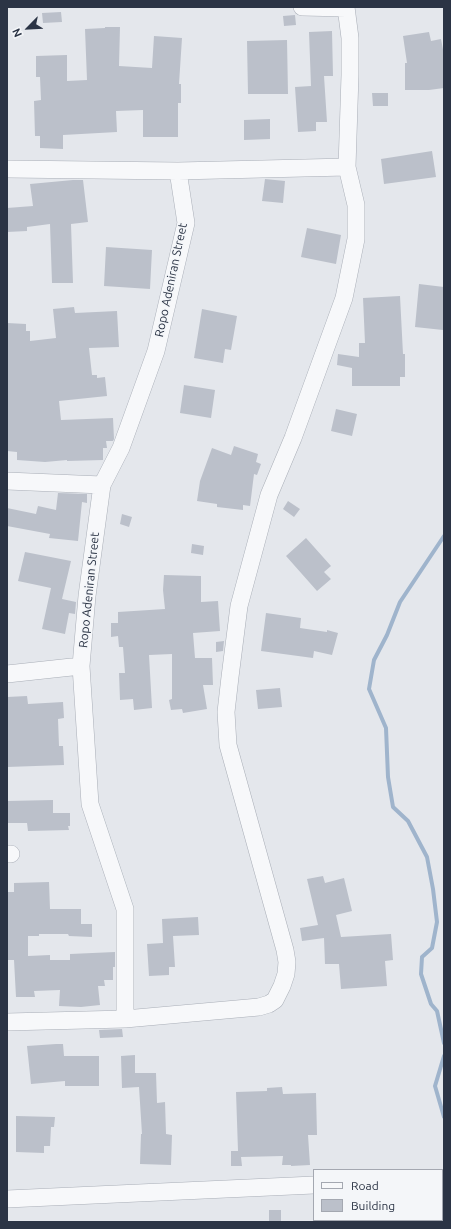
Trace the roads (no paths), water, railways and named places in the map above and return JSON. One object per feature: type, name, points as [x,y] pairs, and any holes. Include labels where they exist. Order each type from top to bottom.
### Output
[{"type":"street","points":[[7,1022],[125,1019],[259,1007],[269,1004],[275,1000],[286,974],[287,962],[285,950],[228,745],[226,712],[239,606],[269,495],[293,438],[344,298],[356,239],[356,205],[347,168],[350,38],[346,8],[302,7]]},
{"type":"street","points":[[7,169],[178,171],[347,168]]},
{"type":"street","name":"Ropo Adeniran Street","points":[[125,1019],[125,909],[90,804],[81,666],[87,596],[102,486],[121,448],[156,351],[186,223],[178,171]]},
{"type":"street","points":[[7,481],[102,486]]},
{"type":"street","points":[[7,674],[81,666]]},
{"type":"street","points":[[7,1199],[313,1185]]},
{"type":"waterway","points":[[444,536],[400,602],[387,635],[374,660],[369,689],[386,728],[388,777],[393,807],[408,821],[427,857],[437,922],[432,948],[422,957],[421,974],[431,1004],[437,1011],[444,1043]]},
{"type":"waterway","points":[[444,1056],[435,1086],[444,1117]]}]
